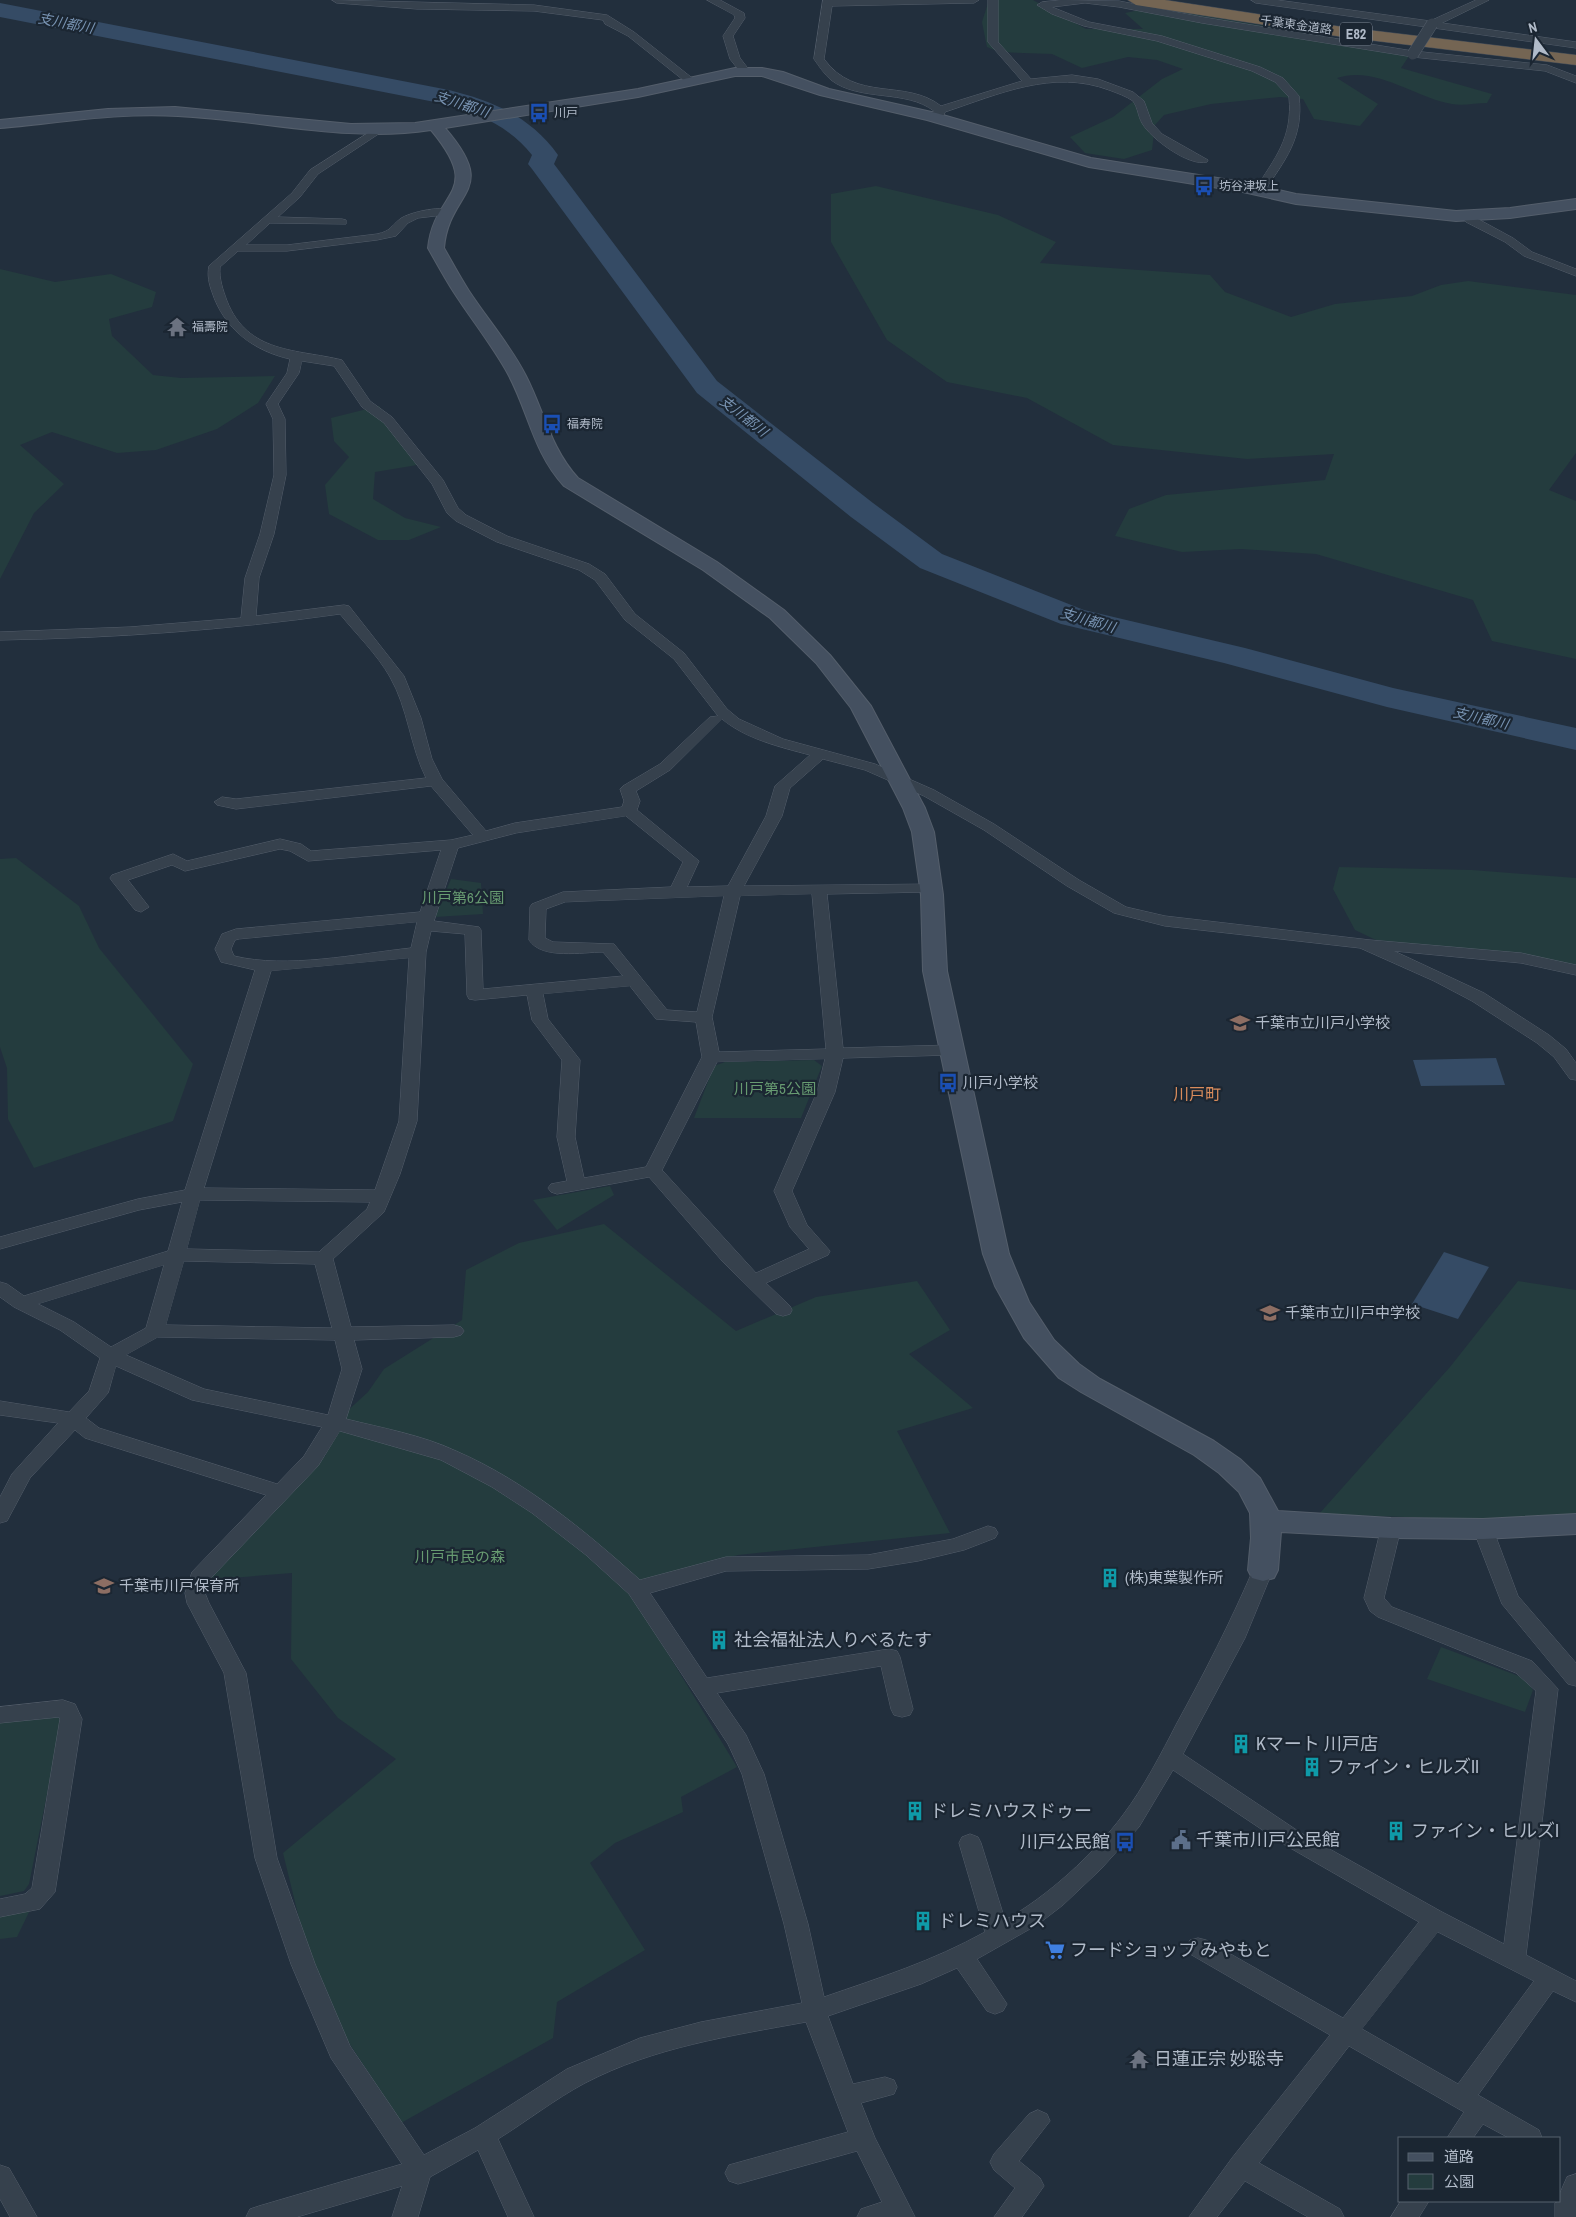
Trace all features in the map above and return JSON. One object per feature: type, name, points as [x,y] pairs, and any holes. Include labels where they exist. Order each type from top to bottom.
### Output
[{"type":"highway","name":"千葉東金道路","points":[[1136,0],[1343,32],[1576,60]]},
{"type":"highway","name":"千葉東金道路","points":[[1181,0],[1337,23],[1576,53]]},
{"type":"street","points":[[337,0],[416,6],[579,10],[607,18],[608,22],[631,34],[691,82]]},
{"type":"street","points":[[712,0],[739,13],[740,18],[728,36],[735,59],[744,72]]},
{"type":"street","points":[[935,113],[924,101],[854,86],[834,78],[819,59],[828,1],[974,0]]},
{"type":"street","points":[[992,0],[993,42],[1029,83]]},
{"type":"street","points":[[1033,0],[1056,12],[1087,24],[1160,38],[1256,69],[1278,80],[1294,96],[1295,126],[1284,152],[1259,190]]},
{"type":"street","points":[[1043,5],[1085,0],[1119,4],[1202,20],[1413,54],[1547,68],[1576,80]]},
{"type":"street","points":[[1256,0],[1576,44]]},
{"type":"street","points":[[1413,54],[1432,24],[1484,0]]},
{"type":"street","points":[[0,124],[99,113],[175,111],[219,114],[328,127],[379,129],[436,126],[662,89],[744,72],[771,73],[825,92],[935,113],[1089,162],[1321,202],[1467,216],[1538,210],[1576,204]]},
{"type":"street","points":[[935,113],[1029,83],[1063,77],[1102,82],[1137,99],[1143,109],[1146,122],[1161,141],[1202,157],[1209,178],[1207,181]]},
{"type":"street","points":[[260,2217],[420,2170],[484,2134],[576,2076],[650,2045],[700,2032],[816,2010],[912,1977],[962,1956],[998,1937],[1055,1898],[1093,1862],[1131,1821],[1170,1757],[1234,1638],[1263,1570],[1265,1521],[1262,1506],[1251,1488],[1224,1461],[1086,1383],[1068,1370],[1030,1327],[1006,1283],[996,1254],[934,971],[932,895],[929,886],[923,832],[914,808],[897,779],[886,752],[861,706],[843,681],[777,614],[710,566],[585,492],[571,482],[560,470],[543,440],[518,376],[504,352],[440,258],[435,241],[448,212],[460,194],[463,172],[461,161],[436,126]]},
{"type":"street","points":[[379,129],[314,172],[296,195],[215,266],[213,273],[223,309],[237,327],[272,351],[296,357],[338,363],[366,404],[388,420],[438,483],[452,510],[461,518],[502,539],[584,567],[600,577],[614,592],[630,617],[679,656],[722,712],[734,722],[778,742],[870,767],[929,793],[989,827],[1073,883],[1120,910],[1164,921],[1521,958],[1576,970]]},
{"type":"street","points":[[236,248],[287,248],[377,237],[392,234],[404,221],[416,215],[448,212]]},
{"type":"street","points":[[1467,216],[1470,220],[1509,240],[1528,254],[1576,272]]},
{"type":"street","points":[[269,220],[342,222]]},
{"type":"street","points":[[248,623],[252,578],[267,534],[280,475],[279,419],[272,404],[293,373],[296,357]]},
{"type":"street","points":[[0,636],[68,636],[248,623],[344,609],[397,676],[414,718],[424,759],[435,781],[483,837]]},
{"type":"street","points":[[629,811],[632,801],[628,789],[665,767],[715,720]]},
{"type":"street","points":[[653,1171],[711,1057],[704,1017],[733,892],[774,816],[783,786],[820,754]]},
{"type":"street","points":[[222,802],[236,804],[435,781]]},
{"type":"street","points":[[141,906],[118,878],[173,859],[186,866],[280,844],[296,847],[308,856],[451,844],[515,828],[629,811],[691,861],[677,892]]},
{"type":"street","points":[[21,1303],[176,1255],[323,1258],[374,1212],[382,1196],[408,1121],[418,952],[426,920],[451,844]]},
{"type":"street","points":[[704,1017],[662,1015],[608,947],[550,947],[537,940],[538,907],[563,897],[677,892],[929,886]]},
{"type":"street","points":[[754,1281],[821,1251],[798,1227],[783,1191],[826,1092],[835,1054],[819,889]]},
{"type":"street","points":[[418,952],[264,967],[227,959],[223,948],[228,937],[236,934],[426,920],[473,930],[475,995],[636,980]]},
{"type":"street","points":[[1363,943],[1440,977],[1478,997],[1543,1039],[1560,1053],[1576,1075]]},
{"type":"street","points":[[155,1331],[193,1194],[264,967]]},
{"type":"street","points":[[534,989],[540,1020],[571,1060],[566,1137],[577,1185]]},
{"type":"street","points":[[711,1057],[951,1050]]},
{"type":"street","points":[[557,1188],[653,1171]]},
{"type":"street","points":[[653,1171],[730,1258],[783,1310]]},
{"type":"street","points":[[0,1243],[138,1205],[193,1194],[382,1196]]},
{"type":"street","points":[[323,1258],[341,1334],[352,1369],[348,1386],[322,1447],[282,1493],[199,1577],[195,1592],[198,1603],[235,1673],[266,1858],[303,1964],[340,2050],[420,2170]]},
{"type":"street","points":[[0,1288],[21,1303],[66,1326],[110,1356],[200,1395],[333,1423],[397,1439],[448,1455],[498,1482],[539,1508],[593,1550],[636,1589],[704,1687],[738,1741],[753,1774],[796,1924],[819,2028],[863,2139],[899,2212],[870,2217]]},
{"type":"street","points":[[0,1516],[22,1474],[98,1393],[110,1356],[155,1331],[341,1334],[454,1331]]},
{"type":"street","points":[[0,1408],[73,1419],[92,1433],[282,1493]]},
{"type":"street","points":[[1265,1521],[1391,1528],[1483,1529],[1576,1524]]},
{"type":"street","points":[[1391,1528],[1374,1598],[1377,1606],[1385,1612],[1524,1668],[1547,1689]]},
{"type":"street","points":[[1483,1529],[1509,1599],[1576,1678],[1547,1689]]},
{"type":"street","points":[[636,1589],[726,1564],[868,1562],[926,1552],[988,1533]]},
{"type":"street","points":[[704,1687],[889,1657],[902,1709]]},
{"type":"street","points":[[1514,1959],[1547,1689]]},
{"type":"street","points":[[0,1715],[63,1708],[68,1710],[71,1719],[43,1892],[32,1902],[0,1908]]},
{"type":"street","points":[[1170,1757],[1293,1840],[1434,1918],[1576,1992]]},
{"type":"street","points":[[970,1844],[998,1937]]},
{"type":"street","points":[[1202,2217],[1434,1918]]},
{"type":"street","points":[[1198,1947],[1528,2137]]},
{"type":"street","points":[[962,1956],[995,2004]]},
{"type":"street","points":[[1460,2137],[1470,2104],[1548,1979]]},
{"type":"street","points":[[846,2096],[884,2086]]},
{"type":"street","points":[[1008,2217],[1032,2186],[1003,2162],[1038,2120]]},
{"type":"street","points":[[484,2134],[521,2217]]},
{"type":"street","points":[[738,2173],[863,2139]]},
{"type":"street","points":[[1241,2166],[1331,2217]]},
{"type":"street","points":[[404,2217],[420,2170]]},
{"type":"street","points":[[0,2176],[24,2217]]},
{"type":"street","points":[[1568,2217],[1568,2203],[1576,2185]]},
{"type":"street","points":[[1404,2217],[1415,2202]]},
{"type":"green space","points":[[989,0],[1033,0],[1086,29],[1143,29],[1125,13],[1154,7],[1307,33],[1409,56],[1401,68],[1492,94],[1487,103],[1452,104],[1438,101],[1381,79],[1352,75],[1337,78],[1378,104],[1360,126],[1314,119],[1303,99],[1280,97],[1211,104],[1164,115],[1155,125],[1152,150],[1124,159],[1085,153],[1070,137],[1113,117],[1162,79],[1183,69],[1157,60],[1128,57],[1082,68],[1052,54],[999,52],[987,47],[982,22]]},
{"type":"green space","points":[[876,186],[998,215],[1056,242],[1040,263],[1210,275],[1225,292],[1291,317],[1335,304],[1412,296],[1441,285],[1468,281],[1576,295],[1576,453],[1549,490],[1576,501],[1576,659],[1492,641],[1473,600],[1316,554],[1241,549],[1182,552],[1115,536],[1129,509],[1166,495],[1325,480],[1334,454],[1247,459],[1113,445],[1027,398],[947,382],[887,340],[831,242],[831,194]]},
{"type":"green space","points":[[0,269],[55,282],[111,274],[156,292],[152,307],[109,319],[112,336],[153,375],[181,378],[275,376],[258,403],[217,429],[156,450],[117,453],[52,432],[20,445],[64,484],[34,513],[0,579]]},
{"type":"green space","points":[[379,406],[395,426],[417,465],[375,472],[373,499],[405,518],[441,527],[409,540],[378,540],[329,514],[325,485],[349,457],[334,441],[331,418]]},
{"type":"green space","points":[[16,858],[79,906],[99,948],[193,1064],[173,1121],[34,1168],[8,1119],[7,1068],[0,1047],[0,859]]},
{"type":"green space","points":[[1339,867],[1472,870],[1576,878],[1576,966],[1524,955],[1376,940],[1355,930],[1333,889]]},
{"type":"green space","name":"川戸第6公園","points":[[451,879],[481,883],[483,914],[435,917]]},
{"type":"green space","name":"川戸第5公園","points":[[814,1060],[822,1066],[801,1118],[694,1118],[714,1066],[725,1062]]},
{"type":"green space","points":[[610,1186],[614,1195],[557,1230],[533,1200]]},
{"type":"green space","name":"川戸市民の森","points":[[604,1224],[736,1331],[816,1297],[917,1281],[950,1330],[909,1354],[973,1408],[897,1431],[950,1533],[738,1555],[626,1585],[737,1767],[681,1797],[683,1812],[615,1843],[590,1863],[645,1950],[557,2002],[553,2038],[401,2123],[342,2032],[309,1959],[283,1853],[396,1759],[338,1718],[291,1659],[292,1573],[206,1580],[325,1456],[344,1414],[368,1392],[384,1369],[462,1320],[466,1270],[519,1243]]},
{"type":"green space","points":[[1518,1281],[1576,1290],[1576,1515],[1462,1519],[1319,1514],[1450,1367]]},
{"type":"green space","points":[[1441,1647],[1524,1678],[1533,1690],[1525,1712],[1427,1679]]},
{"type":"green space","points":[[52,1716],[59,1718],[61,1724],[29,1884],[24,1891],[0,1896],[0,1723]]},
{"type":"green space","points":[[31,1908],[17,1937],[0,1939],[0,1913]]},
{"type":"water","points":[[1496,1058],[1505,1085],[1421,1086],[1413,1060]]},
{"type":"water","points":[[1444,1252],[1489,1267],[1458,1319],[1412,1304]]},
{"type":"waterway","name":"支川都川","points":[[0,10],[449,97],[491,111],[515,125],[536,143],[545,155],[541,164],[707,387],[862,510],[931,561],[1073,617],[1233,655],[1387,697],[1576,739]]},
{"type":"place","name":"川戸","points":[[539,113]]},
{"type":"place","name":"坊谷津坂上","points":[[1204,186]]},
{"type":"place","name":"福壽院","points":[[177,327]]},
{"type":"place","name":"福寿院","points":[[552,424]]},
{"type":"place","name":"千葉市立川戸小学校","points":[[1240,1023]]},
{"type":"place","name":"川戸小学校","points":[[948,1083]]},
{"type":"place","name":"千葉市立川戸中学校","points":[[1270,1313]]},
{"type":"place","name":"(株)東葉製作所","points":[[1110,1578]]},
{"type":"place","name":"千葉市川戸保育所","points":[[104,1586]]},
{"type":"place","name":"社会福祉法人りべるたす","points":[[719,1640]]},
{"type":"place","name":"Kマート 川戸店","points":[[1241,1744]]},
{"type":"place","name":"ファイン・ヒルズII","points":[[1312,1767]]},
{"type":"place","name":"ドレミハウスドゥー","points":[[915,1811]]},
{"type":"place","name":"ファイン・ヒルズI","points":[[1396,1831]]},
{"type":"place","name":"千葉市川戸公民館","points":[[1181,1840]]},
{"type":"place","name":"川戸公民館","points":[[1125,1842]]},
{"type":"place","name":"ドレミハウス","points":[[923,1921]]},
{"type":"place","name":"フードショップ みやもと","points":[[1055,1950]]},
{"type":"place","name":"日蓮正宗 妙聡寺","points":[[1139,2059]]},
{"type":"district","name":"川戸町","points":[[1197,1094]]}]
